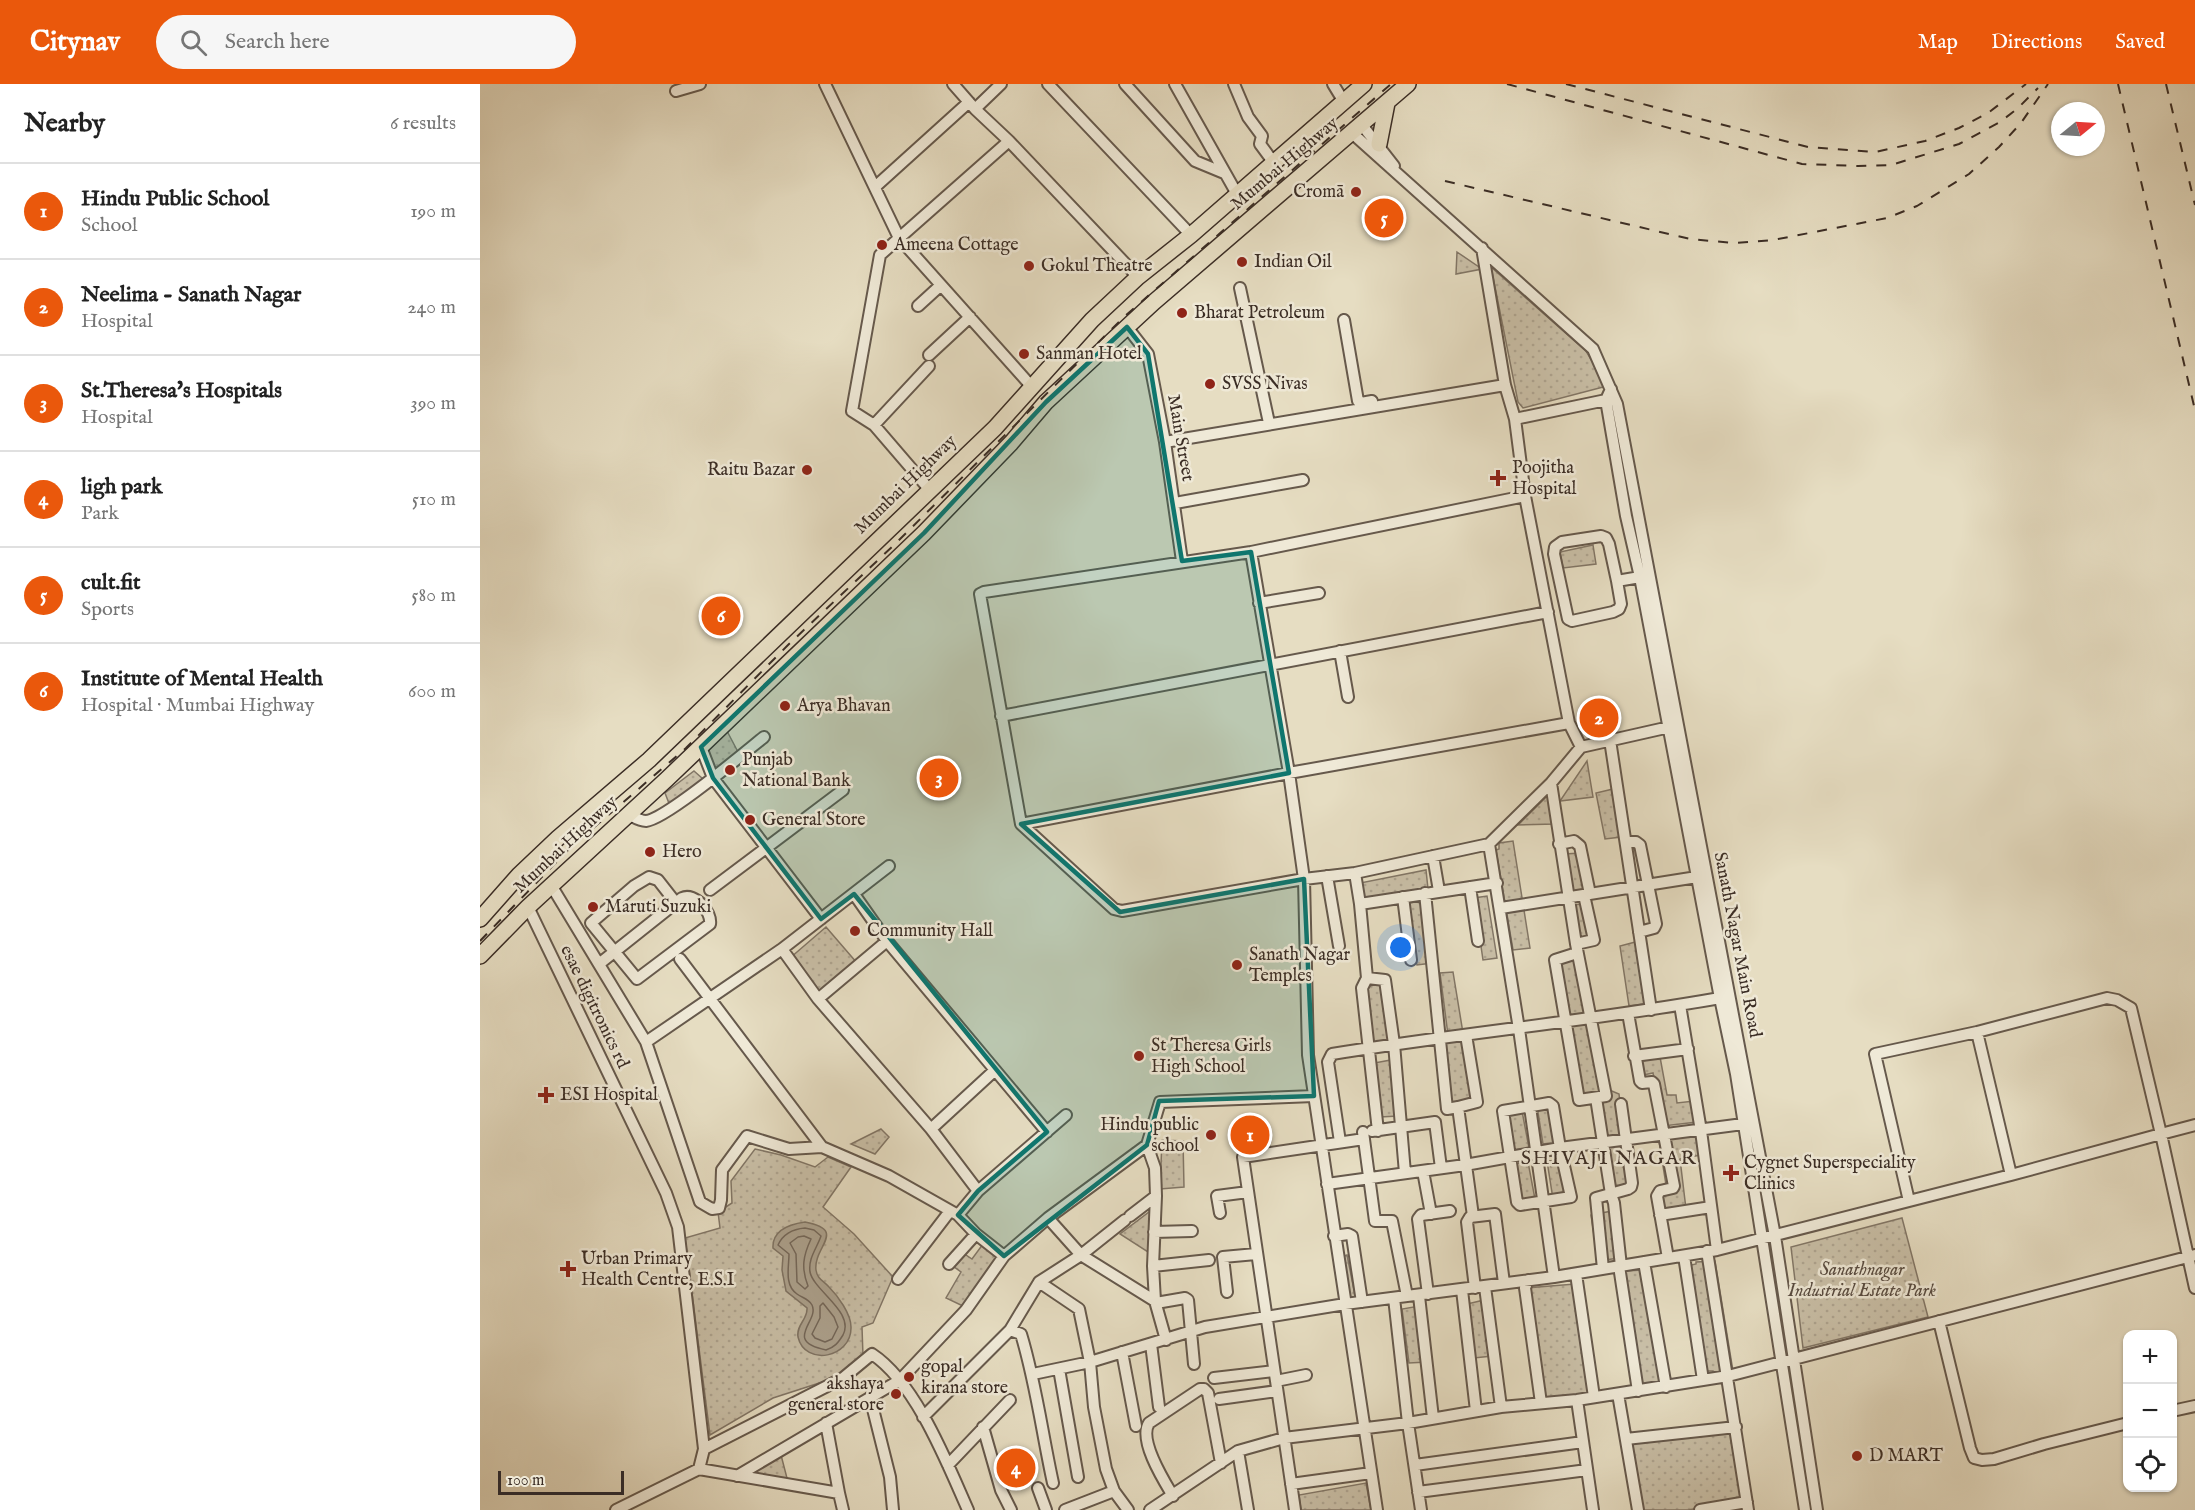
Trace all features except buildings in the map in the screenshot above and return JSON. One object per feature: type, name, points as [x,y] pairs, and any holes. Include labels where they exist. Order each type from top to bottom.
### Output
[{"type":"highway","name":"Mumbai Highway","points":[[480,919],[519,875],[558,838],[649,760],[995,428],[1092,320],[1138,277],[1191,236],[1364,84]]},
{"type":"highway","name":"Mumbai Highway","points":[[480,956],[551,885],[701,747],[924,533],[1011,443],[1046,402],[1238,229],[1408,84]]},
{"type":"highway","points":[[1379,144],[1387,103]]},
{"type":"highway","points":[[995,428],[1011,443]]},
{"type":"highway","points":[[780,634],[799,654]]},
{"type":"street","points":[[675,91],[700,84]]},
{"type":"street","points":[[825,84],[899,238],[1032,387]]},
{"type":"street","points":[[953,84],[1138,277]]},
{"type":"street","points":[[875,187],[1001,84]]},
{"type":"street","points":[[1048,84],[1191,236]]},
{"type":"street","points":[[1125,84],[1195,161],[1224,173]]},
{"type":"street","points":[[1175,84],[1237,194]]},
{"type":"street","points":[[1234,84],[1248,117],[1262,136],[1260,144],[1274,164]]},
{"type":"street","points":[[1333,84],[1344,102]]},
{"type":"street","points":[[1357,129],[1379,144],[1397,172]]},
{"type":"street","points":[[1357,129],[1385,164],[1397,172]]},
{"type":"street","points":[[929,489],[874,425],[852,411],[879,258],[1009,141]]},
{"type":"street","name":"Sanath Nagar Main Road","points":[[1397,172],[1593,349],[1617,404],[1675,726],[1719,950],[1769,1237],[1795,1360],[1817,1510]]},
{"type":"street","points":[[1482,248],[1506,385],[1515,419],[1525,496],[1569,723],[1581,747]]},
{"type":"street","points":[[918,306],[941,285]]},
{"type":"street","points":[[1240,288],[1269,423]]},
{"type":"street","points":[[874,425],[970,317]]},
{"type":"street","points":[[1344,320],[1358,400],[1361,403],[1378,402]]},
{"type":"street","name":"Main Street","points":[[1127,327],[1148,354],[1165,442],[1182,561]]},
{"type":"street","points":[[1165,442],[1378,402],[1506,385]]},
{"type":"street","points":[[1611,389],[1606,400],[1626,516],[1675,726],[1697,877],[1736,1074],[1743,1124],[1769,1237]]},
{"type":"street","points":[[1515,419],[1606,400]]},
{"type":"street","points":[[1174,503],[1303,480]]},
{"type":"street","points":[[1525,496],[1251,552],[980,594],[1021,824],[1118,911],[1304,879],[1355,873],[1489,844],[1551,783],[1581,747],[1675,726]]},
{"type":"street","points":[[1602,536],[1606,538],[1617,581],[1621,603],[1619,609],[1572,621],[1568,619],[1554,554],[1555,547],[1562,542],[1602,536]]},
{"type":"street","points":[[1251,552],[1289,773],[1304,879],[1308,1055],[1377,1510]]},
{"type":"street","points":[[1617,581],[1640,577]]},
{"type":"street","points":[[1259,603],[1319,593]]},
{"type":"street","points":[[1000,716],[1548,612]]},
{"type":"street","points":[[1340,651],[1348,697]]},
{"type":"street","points":[[1021,824],[1569,723]]},
{"type":"street","points":[[628,814],[639,820],[647,821],[667,810],[713,778],[764,737]]},
{"type":"street","points":[[1610,740],[1651,1010]]},
{"type":"street","points":[[701,747],[713,778],[765,849],[821,919]]},
{"type":"street","points":[[1551,783],[1559,844],[1576,949],[1606,1096],[1579,1100],[1555,960],[1576,949],[1594,940],[1580,846],[1574,841],[1559,844]]},
{"type":"street","points":[[710,890],[843,790]]},
{"type":"street","points":[[1626,842],[1636,842],[1640,845],[1656,924],[1654,928],[1639,932]]},
{"type":"street","points":[[1489,844],[1501,908],[1554,1277]]},
{"type":"street","points":[[1433,856],[1438,891]]},
{"type":"street","points":[[646,1042],[782,949],[889,866]]},
{"type":"street","points":[[1355,873],[1367,978],[1362,988],[1367,1048],[1378,1131]]},
{"type":"street","points":[[1327,876],[1339,946]]},
{"type":"street","points":[[579,932],[634,886],[649,877],[658,880],[676,903]]},
{"type":"street","points":[[1501,908],[1697,877]]},
{"type":"street","points":[[1360,904],[1497,883]]},
{"type":"street","points":[[551,885],[646,1042],[697,1197],[706,1207],[716,1210],[719,1208],[722,1170],[747,1136],[789,1149],[822,1147],[889,1176],[954,1213],[1004,1256]]},
{"type":"street","points":[[1470,887],[1478,940]]},
{"type":"street","points":[[1425,893],[1447,1109],[1477,1102],[1466,1035]]},
{"type":"street","points":[[854,894],[887,941],[1047,1132]]},
{"type":"street","points":[[591,923],[615,952],[637,979],[710,924],[709,916],[694,897],[688,895],[676,903],[615,952],[599,964]]},
{"type":"street","points":[[1403,897],[1411,960]]},
{"type":"street","name":"esae digitronics rd","points":[[528,907],[666,1193],[678,1227],[704,1449],[699,1468]]},
{"type":"street","points":[[818,999],[887,941]]},
{"type":"street","points":[[782,949],[818,999],[931,1129],[978,1191]]},
{"type":"street","points":[[680,959],[822,1147]]},
{"type":"street","points":[[1367,978],[1385,980],[1394,1044],[1405,1173]]},
{"type":"street","points":[[1340,1139],[1328,1062],[1332,1054],[1439,1038],[1566,1023],[1720,998]]},
{"type":"street","points":[[1909,1201],[1875,1054],[1977,1032],[2107,998],[2125,1003],[2131,1008],[2192,1256],[2195,1288]]},
{"type":"street","points":[[1680,1005],[1701,1131],[1711,1207],[1712,1251],[1747,1506],[1700,1510]]},
{"type":"street","points":[[1628,1013],[1640,1081],[1654,1084],[1674,1186],[1658,1193],[1668,1258]]},
{"type":"street","points":[[1977,1032],[2011,1175]]},
{"type":"street","points":[[1635,1056],[1688,1049]]},
{"type":"street","points":[[931,1129],[994,1071]]},
{"type":"street","points":[[736,1476],[900,1380],[966,1310],[1004,1256],[1048,1218],[1147,1145],[1161,1102],[1314,1096]]},
{"type":"street","points":[[1596,1098],[1614,1203],[1620,1266],[1638,1391]]},
{"type":"street","points":[[1552,1103],[1560,1148],[1571,1197],[1518,1204],[1503,1111],[1552,1103]]},
{"type":"street","points":[[1603,1269],[1596,1198],[1631,1187],[1632,1184],[1621,1104]]},
{"type":"street","points":[[1458,1107],[1473,1216]]},
{"type":"street","points":[[897,1279],[954,1213],[1066,1115]]},
{"type":"street","points":[[1295,1510],[1243,1157],[1435,1122],[1441,1168]]},
{"type":"street","points":[[1327,1184],[1626,1138],[1701,1131],[1743,1124]]},
{"type":"street","points":[[1033,1374],[1090,1362],[1205,1327],[1345,1304],[1576,1274],[1712,1251],[2011,1175],[2195,1125]]},
{"type":"street","points":[[1364,1136],[1375,1222],[1392,1221],[1407,1296]]},
{"type":"street","points":[[1147,1145],[1155,1168],[1153,1266],[1156,1302],[1166,1340]]},
{"type":"street","points":[[1423,1171],[1431,1214]]},
{"type":"street","points":[[1220,1213],[1217,1196],[1248,1192]]},
{"type":"street","points":[[923,1417],[1010,1330],[1039,1282],[1081,1255],[1156,1196]]},
{"type":"street","points":[[1660,1215],[1711,1207]]},
{"type":"street","points":[[1433,1418],[1418,1218],[1420,1215],[1450,1211]]},
{"type":"street","points":[[1501,1407],[1468,1218],[1495,1214],[1504,1283]]},
{"type":"street","points":[[1048,1218],[1081,1255],[1156,1302],[1187,1299],[1194,1364]]},
{"type":"street","points":[[1154,1232],[1192,1231]]},
{"type":"street","points":[[949,1264],[976,1234]]},
{"type":"street","points":[[1334,1236],[1348,1234],[1352,1236],[1362,1302]]},
{"type":"street","name":"Sanath Nagar Main Road","points":[[1769,1237],[1783,1363],[1805,1510]]},
{"type":"street","points":[[1227,1292],[1223,1257],[1256,1254]]},
{"type":"street","points":[[1684,1256],[1703,1380]]},
{"type":"street","points":[[1150,1510],[1169,1502],[1238,1451],[1284,1438],[1408,1423],[1501,1407],[1577,1400],[1728,1377],[2192,1256]]},
{"type":"street","points":[[1153,1266],[1209,1260]]},
{"type":"street","points":[[1644,1262],[1666,1387]]},
{"type":"street","points":[[1576,1274],[1594,1397]]},
{"type":"street","points":[[1528,1280],[1525,1288],[1541,1402]]},
{"type":"street","points":[[1039,1282],[1079,1310],[1090,1362],[1094,1407],[1106,1469],[1114,1491],[1128,1510]]},
{"type":"street","points":[[1462,1290],[1476,1411]]},
{"type":"street","points":[[1394,1298],[1408,1423],[1421,1510]]},
{"type":"street","points":[[1939,1321],[1974,1458],[1994,1459],[2123,1424]]},
{"type":"street","points":[[1010,1330],[1021,1334],[1033,1374],[1053,1483]]},
{"type":"street","points":[[1150,1344],[1159,1407]]},
{"type":"street","points":[[1122,1353],[1136,1426]]},
{"type":"street","points":[[704,1449],[843,1377],[872,1354],[900,1380],[923,1417],[968,1510]]},
{"type":"street","points":[[1059,1369],[1078,1477]]},
{"type":"street","points":[[1219,1399],[1276,1381],[1306,1375]]},
{"type":"street","points":[[1214,1378],[1276,1381]]},
{"type":"street","points":[[1169,1502],[1146,1437],[1146,1427],[1200,1389],[1208,1393],[1221,1463]]},
{"type":"street","points":[[1618,1394],[1638,1510]]},
{"type":"street","points":[[870,1397],[890,1477],[893,1510]]},
{"type":"street","points":[[948,1465],[1010,1400]]},
{"type":"street","points":[[1577,1400],[1593,1510]]},
{"type":"street","points":[[2177,1410],[2195,1406]]},
{"type":"street","points":[[826,1423],[843,1510]]},
{"type":"street","points":[[983,1427],[1001,1490],[1011,1510]]},
{"type":"street","points":[[1626,1439],[1736,1427]]},
{"type":"street","points":[[1415,1465],[1583,1442]]},
{"type":"street","points":[[1238,1451],[1248,1510]]},
{"type":"street","points":[[616,1510],[699,1468],[839,1493]]},
{"type":"street","points":[[1418,1492],[1587,1470]]},
{"type":"street","points":[[1291,1484],[1371,1473]]},
{"type":"street","points":[[1038,1488],[1046,1510]]},
{"type":"street","points":[[1065,1510],[1114,1491]]},
{"type":"highlighted area","points":[[1127,327],[1148,354],[1182,561],[1251,552],[1289,773],[1021,824],[1120,912],[1304,879],[1314,1096],[1159,1101],[1147,1145],[1004,1256],[958,1215],[978,1191],[1047,1132],[854,894],[821,919],[713,778],[701,747],[924,533],[1046,402]]},
{"type":"green space","points":[[1457,252],[1482,269],[1456,274]]},
{"type":"green space","points":[[1491,267],[1586,351],[1607,386],[1523,408],[1518,402]]},
{"type":"green space","points":[[1593,545],[1596,564],[1563,568],[1560,552]]},
{"type":"green space","points":[[727,731],[738,752],[714,770],[705,748]]},
{"type":"green space","points":[[1587,761],[1593,797],[1560,801]]},
{"type":"green space","points":[[694,771],[703,779],[670,806],[665,793]]},
{"type":"green space","points":[[1613,789],[1621,837],[1605,839],[1596,793]]},
{"type":"green space","points":[[1549,794],[1555,824],[1518,825]]},
{"type":"green space","points":[[1513,841],[1530,948],[1513,950],[1496,850],[1499,849],[1499,843]]},
{"type":"green space","points":[[1580,853],[1587,890],[1572,892],[1565,854]]},
{"type":"green space","points":[[1426,870],[1428,889],[1363,903],[1360,883]]},
{"type":"green space","points":[[1487,896],[1497,958],[1483,960],[1474,898]]},
{"type":"green space","points":[[1422,901],[1432,963],[1417,965],[1409,903]]},
{"type":"green space","points":[[1584,904],[1592,941],[1576,943],[1570,905]]},
{"type":"green space","points":[[826,927],[857,963],[821,993],[790,958]]},
{"type":"green space","points":[[1639,941],[1651,1003],[1629,1006],[1620,946]]},
{"type":"green space","points":[[1577,956],[1586,1015],[1566,1016],[1556,960]]},
{"type":"green space","points":[[1453,972],[1463,1033],[1448,1035],[1440,973]]},
{"type":"green space","points":[[1382,983],[1391,1041],[1374,1043],[1366,987]]},
{"type":"green space","points":[[1590,1021],[1604,1095],[1580,1096],[1568,1024]]},
{"type":"green space","points":[[1465,1039],[1472,1099],[1450,1103],[1444,1040]]},
{"type":"green space","points":[[1660,1057],[1667,1095],[1676,1095],[1677,1103],[1694,1101],[1697,1122],[1663,1126],[1653,1073],[1639,1076],[1634,1063]]},
{"type":"green space","points":[[1391,1060],[1398,1116],[1380,1117],[1374,1063]]},
{"type":"green space","points":[[1607,1089],[1619,1094],[1624,1137],[1604,1140],[1597,1099]]},
{"type":"green space","points":[[1551,1105],[1558,1142],[1543,1144],[1537,1106]]},
{"type":"green space","points":[[1522,1111],[1529,1148],[1513,1150],[1507,1112]]},
{"type":"green space","points":[[881,1129],[889,1137],[875,1154],[851,1144]]},
{"type":"green space","points":[[1697,1135],[1701,1155],[1680,1159],[1686,1209],[1662,1213],[1659,1194],[1667,1191],[1659,1141]]},
{"type":"green space","points":[[1162,1140],[1183,1141],[1184,1187],[1160,1189]]},
{"type":"green space","points":[[1624,1140],[1630,1184],[1612,1192],[1604,1143]]},
{"type":"green space","points":[[755,1149],[815,1167],[828,1157],[851,1167],[823,1207],[854,1234],[893,1277],[873,1323],[862,1327],[863,1356],[841,1376],[773,1398],[710,1435],[685,1238],[720,1228],[718,1212],[732,1203],[731,1181]]},
{"type":"green space","points":[[1562,1160],[1569,1197],[1553,1199],[1547,1161]]},
{"type":"green space","points":[[1528,1162],[1535,1199],[1520,1202],[1514,1164]]},
{"type":"green space","points":[[1153,1209],[1148,1252],[1120,1234]]},
{"type":"green space","points":[[1612,1211],[1619,1258],[1598,1261],[1591,1215]]},
{"type":"green space","name":"Sanathnagar Industrial Estate Park","points":[[1902,1218],[1928,1317],[1803,1348],[1791,1247]]},
{"type":"green space","points":[[983,1244],[998,1255],[965,1307],[946,1298],[961,1272],[953,1266],[963,1253],[972,1259]]},
{"type":"green space","points":[[1347,1255],[1357,1305],[1348,1307],[1341,1257]]},
{"type":"green space","points":[[1715,1261],[1733,1371],[1713,1374],[1713,1371],[1703,1371],[1687,1266],[1696,1264],[1696,1262]]},
{"type":"green space","points":[[1643,1270],[1661,1381],[1636,1385],[1625,1271]]},
{"type":"green space","points":[[1575,1284],[1592,1394],[1543,1400],[1526,1288]]},
{"type":"green space","points":[[1484,1300],[1492,1356],[1474,1358],[1467,1304]]},
{"type":"green space","points":[[1419,1306],[1427,1362],[1409,1363],[1402,1309]]},
{"type":"green space","points":[[1734,1429],[1744,1500],[1688,1510],[1640,1510],[1628,1441]]},
{"type":"green space","points":[[781,1455],[788,1482],[749,1475]]},
{"type":"green space","points":[[1366,1483],[1371,1510],[1301,1510],[1299,1495]]},
{"type":"water","points":[[805,1222],[818,1225],[827,1235],[816,1262],[816,1270],[819,1278],[840,1300],[851,1327],[849,1338],[844,1346],[828,1355],[809,1352],[802,1346],[798,1333],[807,1308],[786,1291],[782,1270],[783,1256],[773,1248],[779,1232],[788,1226]]},
{"type":"railway","points":[[480,941],[569,849],[686,748],[788,645],[895,544],[1124,317],[1391,84]]},
{"type":"railway","points":[[1507,84],[1802,164],[1858,166],[1891,165],[1959,144],[2000,122],[2038,88]]},
{"type":"railway","points":[[1566,84],[1808,147],[1875,152],[1925,141],[1959,128],[1988,113],[2026,84]]},
{"type":"railway","points":[[1445,181],[1690,239],[1734,243],[1773,240],[1887,218],[1917,206],[1969,174],[1999,147],[2021,123],[2048,84]]},
{"type":"railway","points":[[2118,84],[2195,410]]},
{"type":"railway","points":[[2166,84],[2195,205]]},
{"type":"place","name":"Cromā","points":[[1356,192]]},
{"type":"place","name":"cult.fit","points":[[1384,218]]},
{"type":"place","name":"Ameena Cottage","points":[[882,245]]},
{"type":"place","name":"Indian Oil","points":[[1242,262]]},
{"type":"place","name":"Gokul Theatre","points":[[1029,266]]},
{"type":"place","name":"Bharat Petroleum","points":[[1182,313]]},
{"type":"place","name":"Sanman Hotel","points":[[1024,354]]},
{"type":"place","name":"SVSS Nivas","points":[[1210,384]]},
{"type":"place","name":"Raitu Bazar","points":[[807,470]]},
{"type":"place","name":"Poojitha Hospital","points":[[1498,478]]},
{"type":"place","name":"Institute of Mental Health","points":[[721,616]]},
{"type":"place","name":"Arya Bhavan","points":[[785,706]]},
{"type":"place","name":"Neelima - Sanath Nagar","points":[[1599,718]]},
{"type":"place","name":"Punjab National Bank","points":[[730,770]]},
{"type":"place","name":"St.Theresa's Hospitals","points":[[939,778]]},
{"type":"place","name":"General Store","points":[[750,820]]},
{"type":"place","name":"Hero","points":[[650,852]]},
{"type":"place","name":"Maruti Suzuki","points":[[593,907]]},
{"type":"place","name":"Community Hall","points":[[855,931]]},
{"type":"place","name":"Sanath Nagar Temples","points":[[1237,965]]},
{"type":"place","name":"St Theresa Girls High School","points":[[1139,1056]]},
{"type":"place","name":"ESI Hospital","points":[[546,1095]]},
{"type":"place","name":"Hindu public school","points":[[1211,1135]]},
{"type":"place","name":"Hindu Public School","points":[[1250,1135]]},
{"type":"place","name":"Cygnet Superspeciality Clinics","points":[[1731,1173]]},
{"type":"place","name":"Urban Primary Health Centre, E.S.I","points":[[568,1269]]},
{"type":"place","name":"gopal kirana store","points":[[909,1377]]},
{"type":"place","name":"akshaya general store","points":[[896,1394]]},
{"type":"place","name":"D MART","points":[[1857,1456]]},
{"type":"place","name":"ligh park","points":[[1016,1468]]},
{"type":"district","name":"SHIVAJI NAGAR","points":[[1609,1158]]}]
